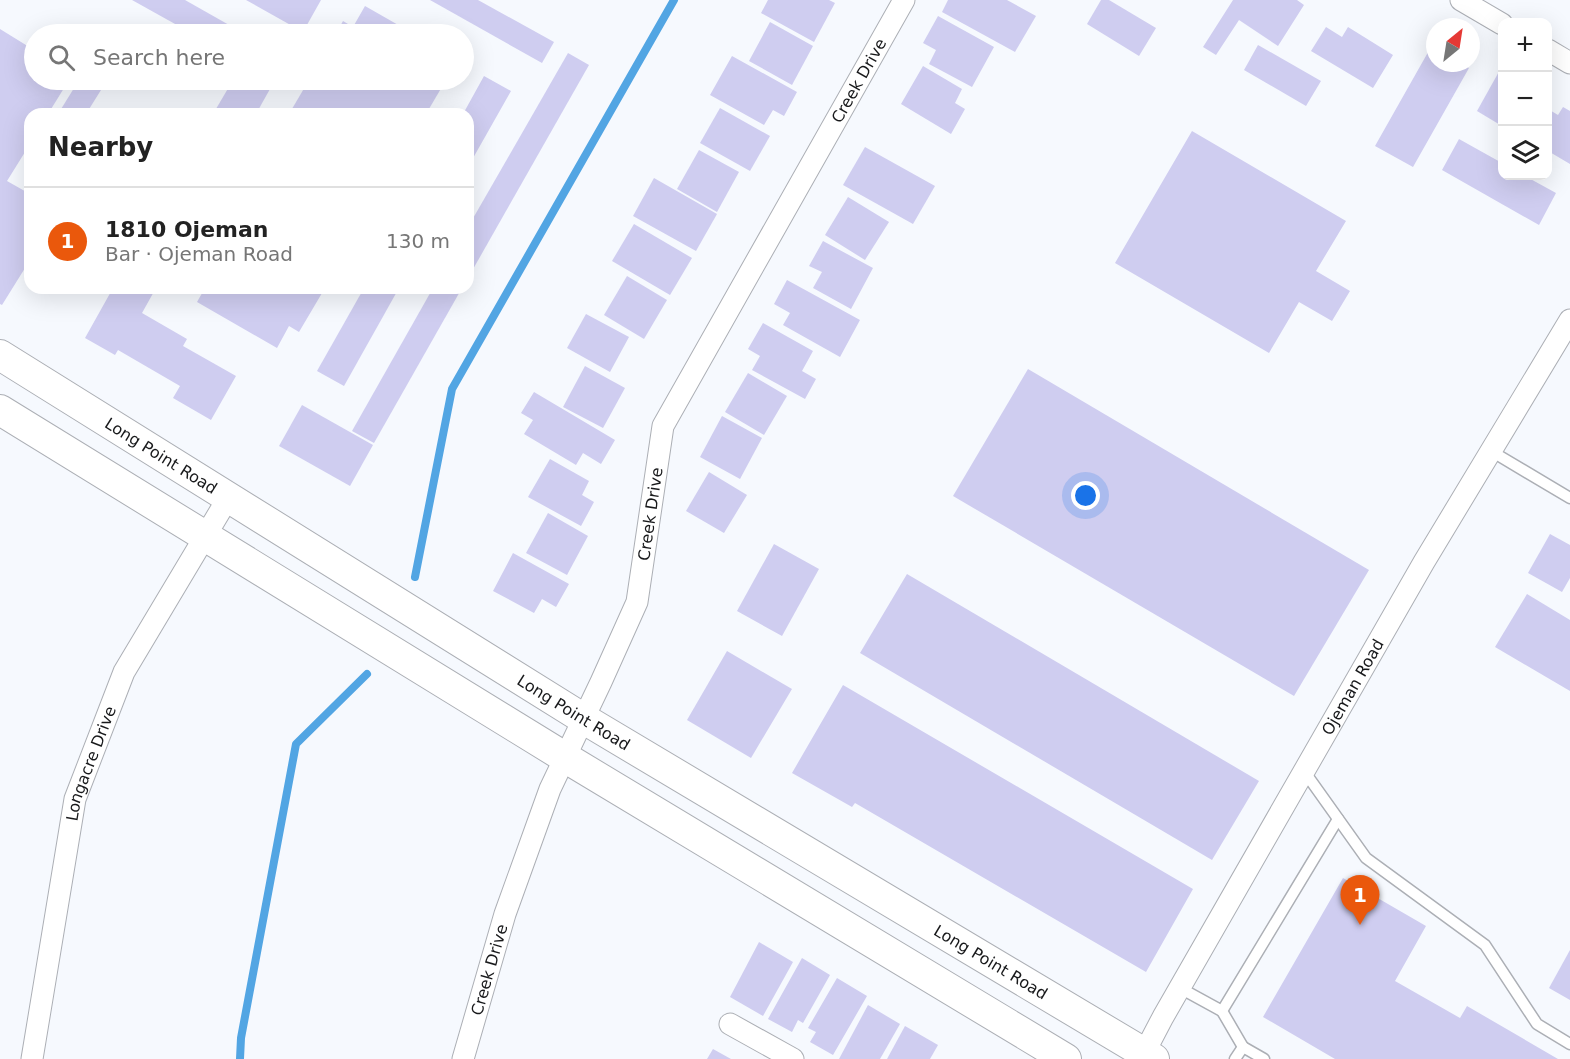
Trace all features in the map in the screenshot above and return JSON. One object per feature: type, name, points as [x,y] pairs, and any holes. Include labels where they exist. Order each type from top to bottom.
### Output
[{"type":"main road","name":"Long Point Road","points":[[0,355],[584,720],[1146,1057]]},
{"type":"main road","points":[[0,410],[566,758],[1066,1059]]},
{"type":"street","name":"Creek Drive","points":[[462,1059],[505,914],[550,789],[637,602],[663,426],[904,0]]},
{"type":"street","points":[[1461,0],[1498,21]]},
{"type":"street","points":[[1552,52],[1570,63]]},
{"type":"street","name":"Ojeman Road","points":[[1146,1057],[1180,988],[1424,562],[1570,320]]},
{"type":"street","name":"Longacre Drive","points":[[32,1059],[75,800],[124,672],[228,498]]},
{"type":"street","points":[[730,1024],[792,1059]]},
{"type":"lane","points":[[1491,451],[1570,498]]},
{"type":"lane","points":[[1304,771],[1366,858],[1485,945],[1537,1024],[1570,1044]]},
{"type":"lane","points":[[1222,1011],[1338,819]]},
{"type":"lane","points":[[1180,988],[1222,1011],[1243,1047],[1264,1059]]},
{"type":"lane","points":[[1235,1059],[1243,1047]]},
{"type":"building","points":[[132,0],[185,0],[227,24],[175,24]]},
{"type":"building","points":[[246,0],[321,0],[308,24],[289,24]]},
{"type":"building","points":[[430,0],[478,0],[554,42],[542,63]]},
{"type":"building","points":[[768,0],[829,0],[835,3],[814,42],[761,13]]},
{"type":"building","points":[[948,0],[1007,0],[1036,16],[1015,52],[942,12]]},
{"type":"building","points":[[1101,0],[1109,0],[1156,28],[1139,56],[1087,24]]},
{"type":"building","points":[[1233,0],[1297,0],[1304,5],[1278,46],[1239,20],[1216,55],[1203,47]]},
{"type":"building","points":[[365,6],[396,24],[355,24]]},
{"type":"building","points":[[938,16],[994,47],[972,87],[929,64],[936,50],[923,43]]},
{"type":"building","points":[[770,22],[813,46],[792,85],[749,61]]},
{"type":"building","points":[[1326,27],[1342,37],[1348,27],[1393,55],[1373,88],[1311,51]]},
{"type":"building","points":[[0,29],[24,44],[24,90],[63,90],[52,108],[24,108],[24,154],[7,181],[24,191],[24,270],[2,305],[0,304]]},
{"type":"building","points":[[1258,45],[1321,81],[1306,106],[1244,70]]},
{"type":"building","points":[[568,53],[589,65],[474,267],[474,217]]},
{"type":"building","points":[[732,56],[797,92],[784,116],[773,110],[764,125],[710,95]]},
{"type":"building","points":[[1426,56],[1426,72],[1467,72],[1413,167],[1375,146]]},
{"type":"building","points":[[923,66],[962,89],[955,103],[965,109],[951,134],[901,104]]},
{"type":"building","points":[[1498,73],[1498,124],[1477,111]]},
{"type":"building","points":[[484,76],[511,91],[474,156],[474,108],[466,108]]},
{"type":"building","points":[[73,90],[101,90],[90,108],[62,108]]},
{"type":"building","points":[[227,90],[269,90],[259,108],[217,108]]},
{"type":"building","points":[[303,90],[440,90],[430,108],[293,108]]},
{"type":"building","points":[[1563,107],[1570,111],[1570,164],[1552,153],[1552,111],[1558,115]]},
{"type":"building","points":[[720,108],[770,136],[750,171],[700,143]]},
{"type":"building","points":[[1192,131],[1346,221],[1316,271],[1350,291],[1332,321],[1299,302],[1269,353],[1115,263]]},
{"type":"building","points":[[1459,139],[1498,161],[1498,180],[1532,180],[1556,193],[1539,225],[1442,170]]},
{"type":"building","points":[[865,147],[935,186],[913,224],[843,185]]},
{"type":"building","points":[[699,150],[739,172],[717,212],[677,189]]},
{"type":"building","points":[[654,178],[717,214],[696,251],[633,216]]},
{"type":"building","points":[[848,197],[889,222],[865,260],[825,235]]},
{"type":"building","points":[[634,224],[692,258],[670,295],[612,261]]},
{"type":"building","points":[[823,241],[873,268],[851,309],[813,288],[822,272],[809,266]]},
{"type":"building","points":[[627,276],[667,300],[644,339],[604,315]]},
{"type":"building","points":[[787,280],[860,320],[840,357],[783,325],[790,313],[774,304]]},
{"type":"building","points":[[110,294],[153,294],[142,313],[187,339],[183,346],[236,376],[211,420],[173,398],[180,386],[118,350],[115,355],[85,338]]},
{"type":"building","points":[[202,294],[321,294],[299,332],[289,326],[277,348],[197,302]]},
{"type":"building","points":[[361,294],[396,294],[344,386],[317,371]]},
{"type":"building","points":[[430,294],[459,294],[374,443],[352,431]]},
{"type":"building","points":[[586,314],[629,337],[610,372],[567,348]]},
{"type":"building","points":[[763,323],[813,351],[802,371],[816,379],[805,399],[752,370],[760,356],[748,349]]},
{"type":"building","points":[[585,366],[625,388],[603,428],[563,407]]},
{"type":"building","points":[[1028,369],[1369,570],[1294,696],[953,496]]},
{"type":"building","points":[[748,373],[787,396],[764,435],[725,412]]},
{"type":"building","points":[[534,392],[615,440],[601,464],[583,453],[576,465],[524,434],[533,420],[521,413]]},
{"type":"building","points":[[302,405],[373,445],[350,486],[279,446]]},
{"type":"building","points":[[722,416],[762,438],[740,479],[700,457]]},
{"type":"building","points":[[550,459],[589,481],[582,495],[594,502],[581,526],[528,497]]},
{"type":"building","points":[[709,472],[747,495],[724,533],[686,511]]},
{"type":"building","points":[[548,513],[588,536],[567,575],[526,553]]},
{"type":"building","points":[[1550,534],[1570,545],[1570,578],[1562,592],[1528,573]]},
{"type":"building","points":[[774,544],[819,569],[782,636],[737,611]]},
{"type":"building","points":[[513,553],[569,584],[556,607],[542,599],[534,613],[493,591]]},
{"type":"building","points":[[907,574],[1259,781],[1212,860],[860,653]]},
{"type":"building","points":[[1527,594],[1570,620],[1570,691],[1495,647]]},
{"type":"building","points":[[727,651],[792,689],[751,758],[687,720]]},
{"type":"building","points":[[843,685],[1193,889],[1146,972],[855,803],[852,807],[792,773]]},
{"type":"building","points":[[1343,878],[1426,926],[1395,981],[1460,1018],[1467,1006],[1558,1059],[1335,1059],[1263,1017]]},
{"type":"building","points":[[759,942],[793,962],[763,1016],[730,997]]},
{"type":"building","points":[[1570,950],[1570,1000],[1549,988]]},
{"type":"building","points":[[802,958],[830,975],[803,1023],[798,1020],[792,1032],[768,1019]]},
{"type":"building","points":[[837,978],[867,996],[833,1055],[810,1042],[816,1032],[808,1028]]},
{"type":"building","points":[[868,1005],[900,1024],[880,1059],[839,1059]]},
{"type":"building","points":[[905,1026],[938,1045],[930,1059],[887,1059]]},
{"type":"building","points":[[713,1049],[731,1059],[707,1059]]},
{"type":"waterway","points":[[415,577],[452,389],[674,0]]},
{"type":"waterway","points":[[240,1059],[241,1038],[296,744],[367,674]]},
{"type":"place","name":"1810 Ojeman","points":[[1360,925]]}]
